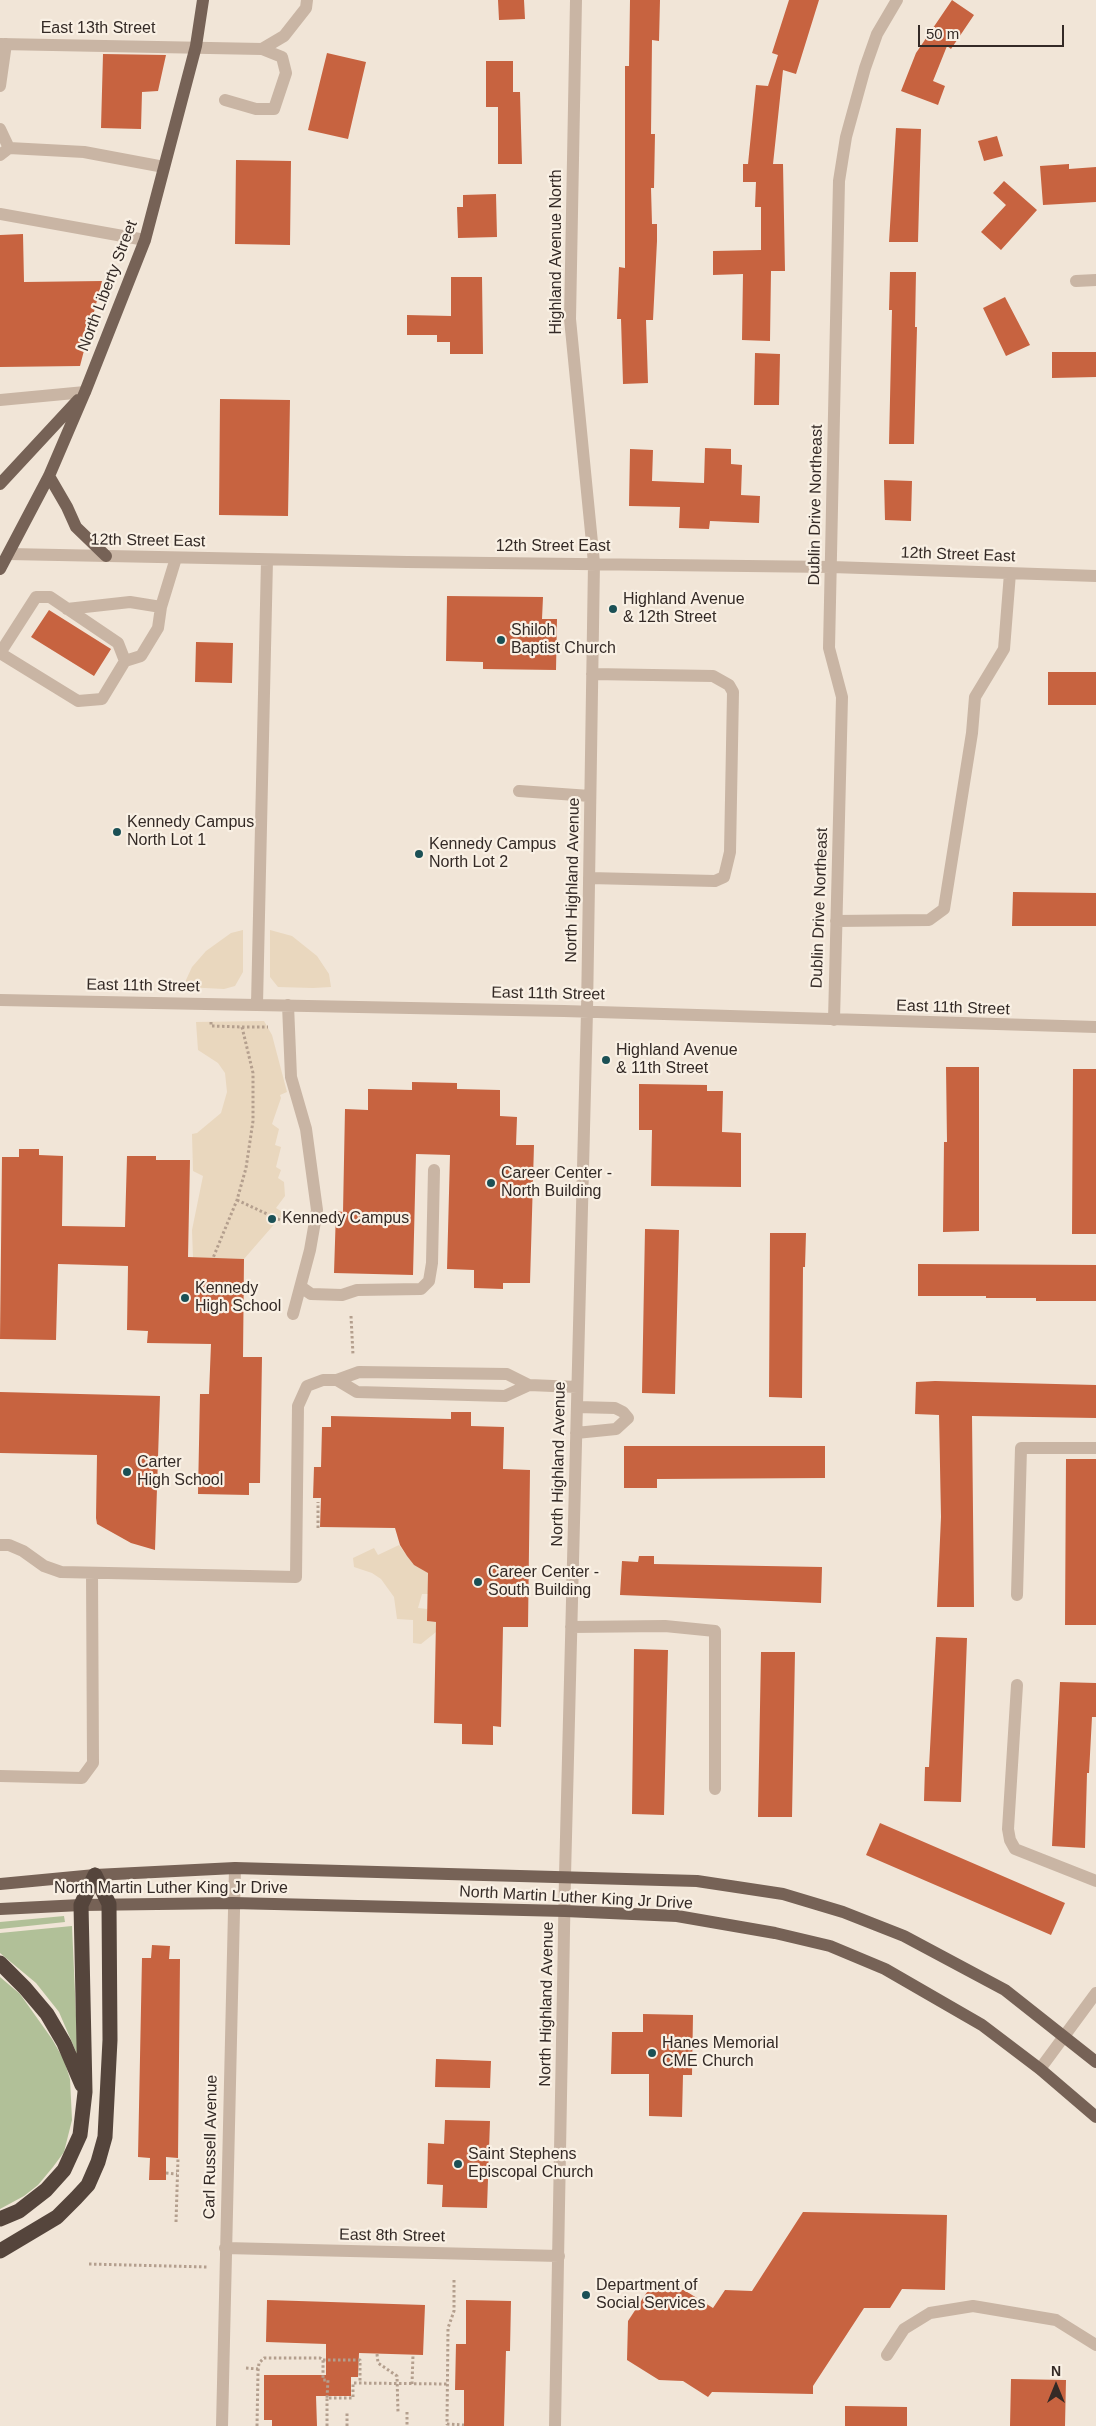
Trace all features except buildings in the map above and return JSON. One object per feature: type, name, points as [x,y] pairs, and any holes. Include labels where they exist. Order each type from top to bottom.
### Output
[{"type":"highway","points":[[0,2251],[57,2217],[88,2185],[98,2162],[105,2137],[108,2110],[110,2040],[109,1904],[95,1875]]},
{"type":"highway","points":[[0,2219],[33,2202],[64,2170],[80,2135],[85,2092],[81,1905],[95,1875]]},
{"type":"highway","points":[[0,1963],[47,2014],[64,2043],[85,2092]]},
{"type":"main road","name":"North Liberty Street","points":[[0,569],[49,476],[85,392],[145,240],[196,46],[203,0]]},
{"type":"main road","points":[[0,484],[85,392]]},
{"type":"main road","points":[[49,476],[68,507],[76,527],[106,556]]},
{"type":"main road","name":"North Martin Luther King Jr Drive","points":[[0,1884],[95,1875],[235,1868],[697,1881],[782,1894],[834,1910],[904,1936],[1005,1990],[1064,2034],[1096,2062]]},
{"type":"main road","name":"North Martin Luther King Jr Drive","points":[[0,1909],[109,1904],[234,1903],[565,1911],[677,1916],[775,1933],[830,1946],[885,1969],[982,2025],[1040,2069],[1096,2117]]},
{"type":"street","points":[[262,49],[284,36],[306,8],[308,0]]},
{"type":"street","name":"Highland Avenue North","points":[[576,0],[570,319],[594,564]]},
{"type":"street","name":"Dublin Drive Northeast","points":[[834,1020],[842,697],[828,648],[832,567],[835,270],[838,181],[846,137],[865,68],[877,34],[897,0]]},
{"type":"street","name":"East 13th Street","points":[[3,44],[196,46],[262,49]]},
{"type":"street","points":[[0,86],[3,44]]},
{"type":"street","points":[[225,100],[256,109],[274,109],[286,73],[282,57],[262,49]]},
{"type":"street","points":[[0,129],[5,151],[84,152],[164,167]]},
{"type":"street","points":[[0,214],[145,240]]},
{"type":"street","points":[[1076,281],[1096,280]]},
{"type":"street","points":[[0,400],[85,392]]},
{"type":"street","name":"12th Street East","points":[[9,554],[267,560],[832,567],[1096,576]]},
{"type":"street","points":[[125,661],[118,643],[50,598],[36,596],[0,653],[78,701],[102,699],[125,661],[141,656],[158,628],[161,607],[176,558]]},
{"type":"street","points":[[257,1004],[267,560]]},
{"type":"street","name":"North Highland Avenue","points":[[555,2426],[565,1876],[587,1012],[594,564]]},
{"type":"street","points":[[836,921],[929,920],[944,909],[972,733],[975,697],[1004,649],[1010,574]]},
{"type":"street","points":[[67,609],[130,602],[161,607]]},
{"type":"street","points":[[589,878],[715,881],[724,877],[730,852],[732,720],[732,692],[729,685],[712,676],[592,674]]},
{"type":"street","points":[[520,791],[590,796]]},
{"type":"street","name":"East 11th Street","points":[[0,1000],[587,1012],[1096,1027]]},
{"type":"street","points":[[288,1005],[291,1077],[306,1129],[317,1210],[301,1287],[293,1314]]},
{"type":"street","points":[[301,1287],[311,1294],[342,1294],[357,1290],[421,1289],[429,1281],[432,1263],[434,1170]]},
{"type":"street","points":[[0,1545],[23,1551],[44,1566],[61,1572],[296,1577],[298,1406],[307,1386],[323,1380],[337,1380],[359,1372],[507,1374],[529,1385],[577,1387]]},
{"type":"street","points":[[337,1380],[357,1392],[505,1396],[529,1385]]},
{"type":"street","points":[[576,1433],[616,1429],[628,1418],[616,1408],[577,1407]]},
{"type":"street","points":[[1017,1595],[1021,1448],[1096,1448]]},
{"type":"street","points":[[0,1776],[82,1778],[93,1763],[92,1573]]},
{"type":"street","points":[[571,1627],[665,1626],[715,1631],[715,1789]]},
{"type":"street","points":[[1017,1684],[1008,1830],[1010,1840],[1015,1849],[1096,1880]]},
{"type":"street","name":"Carl Russell Avenue","points":[[222,2426],[235,1868]]},
{"type":"street","points":[[1040,2069],[1096,1992]]},
{"type":"street","name":"East 8th Street","points":[[225,2248],[559,2256]]},
{"type":"street","points":[[888,2355],[904,2329],[930,2313],[973,2306],[1056,2320],[1096,2345]]},
{"type":"path","points":[[211,1022],[211,1026],[268,1027]]},
{"type":"path","points":[[213,1258],[237,1200],[246,1168],[253,1121],[253,1073],[242,1027]]},
{"type":"path","points":[[237,1200],[280,1220]]},
{"type":"path","points":[[351,1316],[353,1356]]},
{"type":"path","points":[[318,1502],[318,1528]]},
{"type":"path","points":[[176,2222],[178,2158]]},
{"type":"path","points":[[166,2173],[178,2174]]},
{"type":"path","points":[[89,2264],[208,2267]]},
{"type":"path","points":[[454,2280],[454,2311],[448,2328],[447,2424],[464,2425]]},
{"type":"path","points":[[377,2354],[378,2363],[397,2376],[399,2384],[398,2412]]},
{"type":"path","points":[[412,2384],[413,2355]]},
{"type":"path","points":[[257,2426],[259,2363],[269,2356],[320,2358],[323,2360],[360,2360],[360,2383]]},
{"type":"path","points":[[323,2360],[323,2380],[328,2380],[327,2426]]},
{"type":"path","points":[[246,2368],[258,2369]]},
{"type":"path","points":[[327,2398],[353,2398],[353,2383],[447,2384]]},
{"type":"path","points":[[347,2411],[347,2426]]},
{"type":"path","points":[[407,2412],[407,2426]]},
{"type":"green space","points":[[64,1916],[65,1922],[0,1929],[0,1922]]},
{"type":"green space","points":[[72,1926],[77,2054],[59,2012],[36,1983],[0,1953],[0,1933]]},
{"type":"green space","points":[[0,1977],[20,1994],[52,2039],[64,2060],[70,2079],[72,2120],[64,2152],[53,2167],[38,2185],[24,2196],[0,2209]]},
{"type":"shaded area","points":[[243,930],[243,972],[235,986],[224,989],[186,987],[186,980],[192,967],[206,951],[231,933]]},
{"type":"shaded area","points":[[270,930],[292,936],[317,956],[329,974],[331,987],[278,987],[270,977]]},
{"type":"shaded area","points":[[264,1021],[272,1035],[287,1092],[280,1095],[281,1098],[272,1124],[279,1129],[275,1145],[281,1147],[276,1167],[281,1170],[278,1178],[284,1182],[285,1196],[276,1208],[284,1213],[244,1259],[193,1258],[192,1230],[203,1176],[193,1171],[192,1134],[197,1133],[221,1113],[227,1092],[225,1073],[218,1063],[198,1050],[196,1022]]},
{"type":"shaded area","points":[[399,1545],[414,1565],[428,1570],[428,1594],[422,1594],[418,1608],[427,1609],[427,1621],[436,1622],[436,1632],[421,1644],[413,1643],[413,1620],[397,1619],[394,1597],[381,1579],[372,1573],[354,1567],[353,1558],[374,1548],[378,1555]]},
{"type":"place","name":"Highland Avenue & 12th Street","points":[[613,609]]},
{"type":"place","name":"Shiloh Baptist Church","points":[[501,640]]},
{"type":"place","name":"Kennedy Campus North Lot 1","points":[[117,832]]},
{"type":"place","name":"Kennedy Campus North Lot 2","points":[[419,854]]},
{"type":"place","name":"Highland Avenue & 11th Street","points":[[606,1060]]},
{"type":"place","name":"Career Center - North Building","points":[[491,1183]]},
{"type":"place","name":"Kennedy Campus","points":[[272,1219]]},
{"type":"place","name":"Kennedy High School","points":[[185,1298]]},
{"type":"place","name":"Carter High School","points":[[127,1472]]},
{"type":"place","name":"Career Center - South Building","points":[[478,1582]]},
{"type":"place","name":"Hanes Memorial CME Church","points":[[652,2053]]},
{"type":"place","name":"Saint Stephens Episcopal Church","points":[[458,2164]]},
{"type":"place","name":"Department of Social Services","points":[[586,2295]]}]
